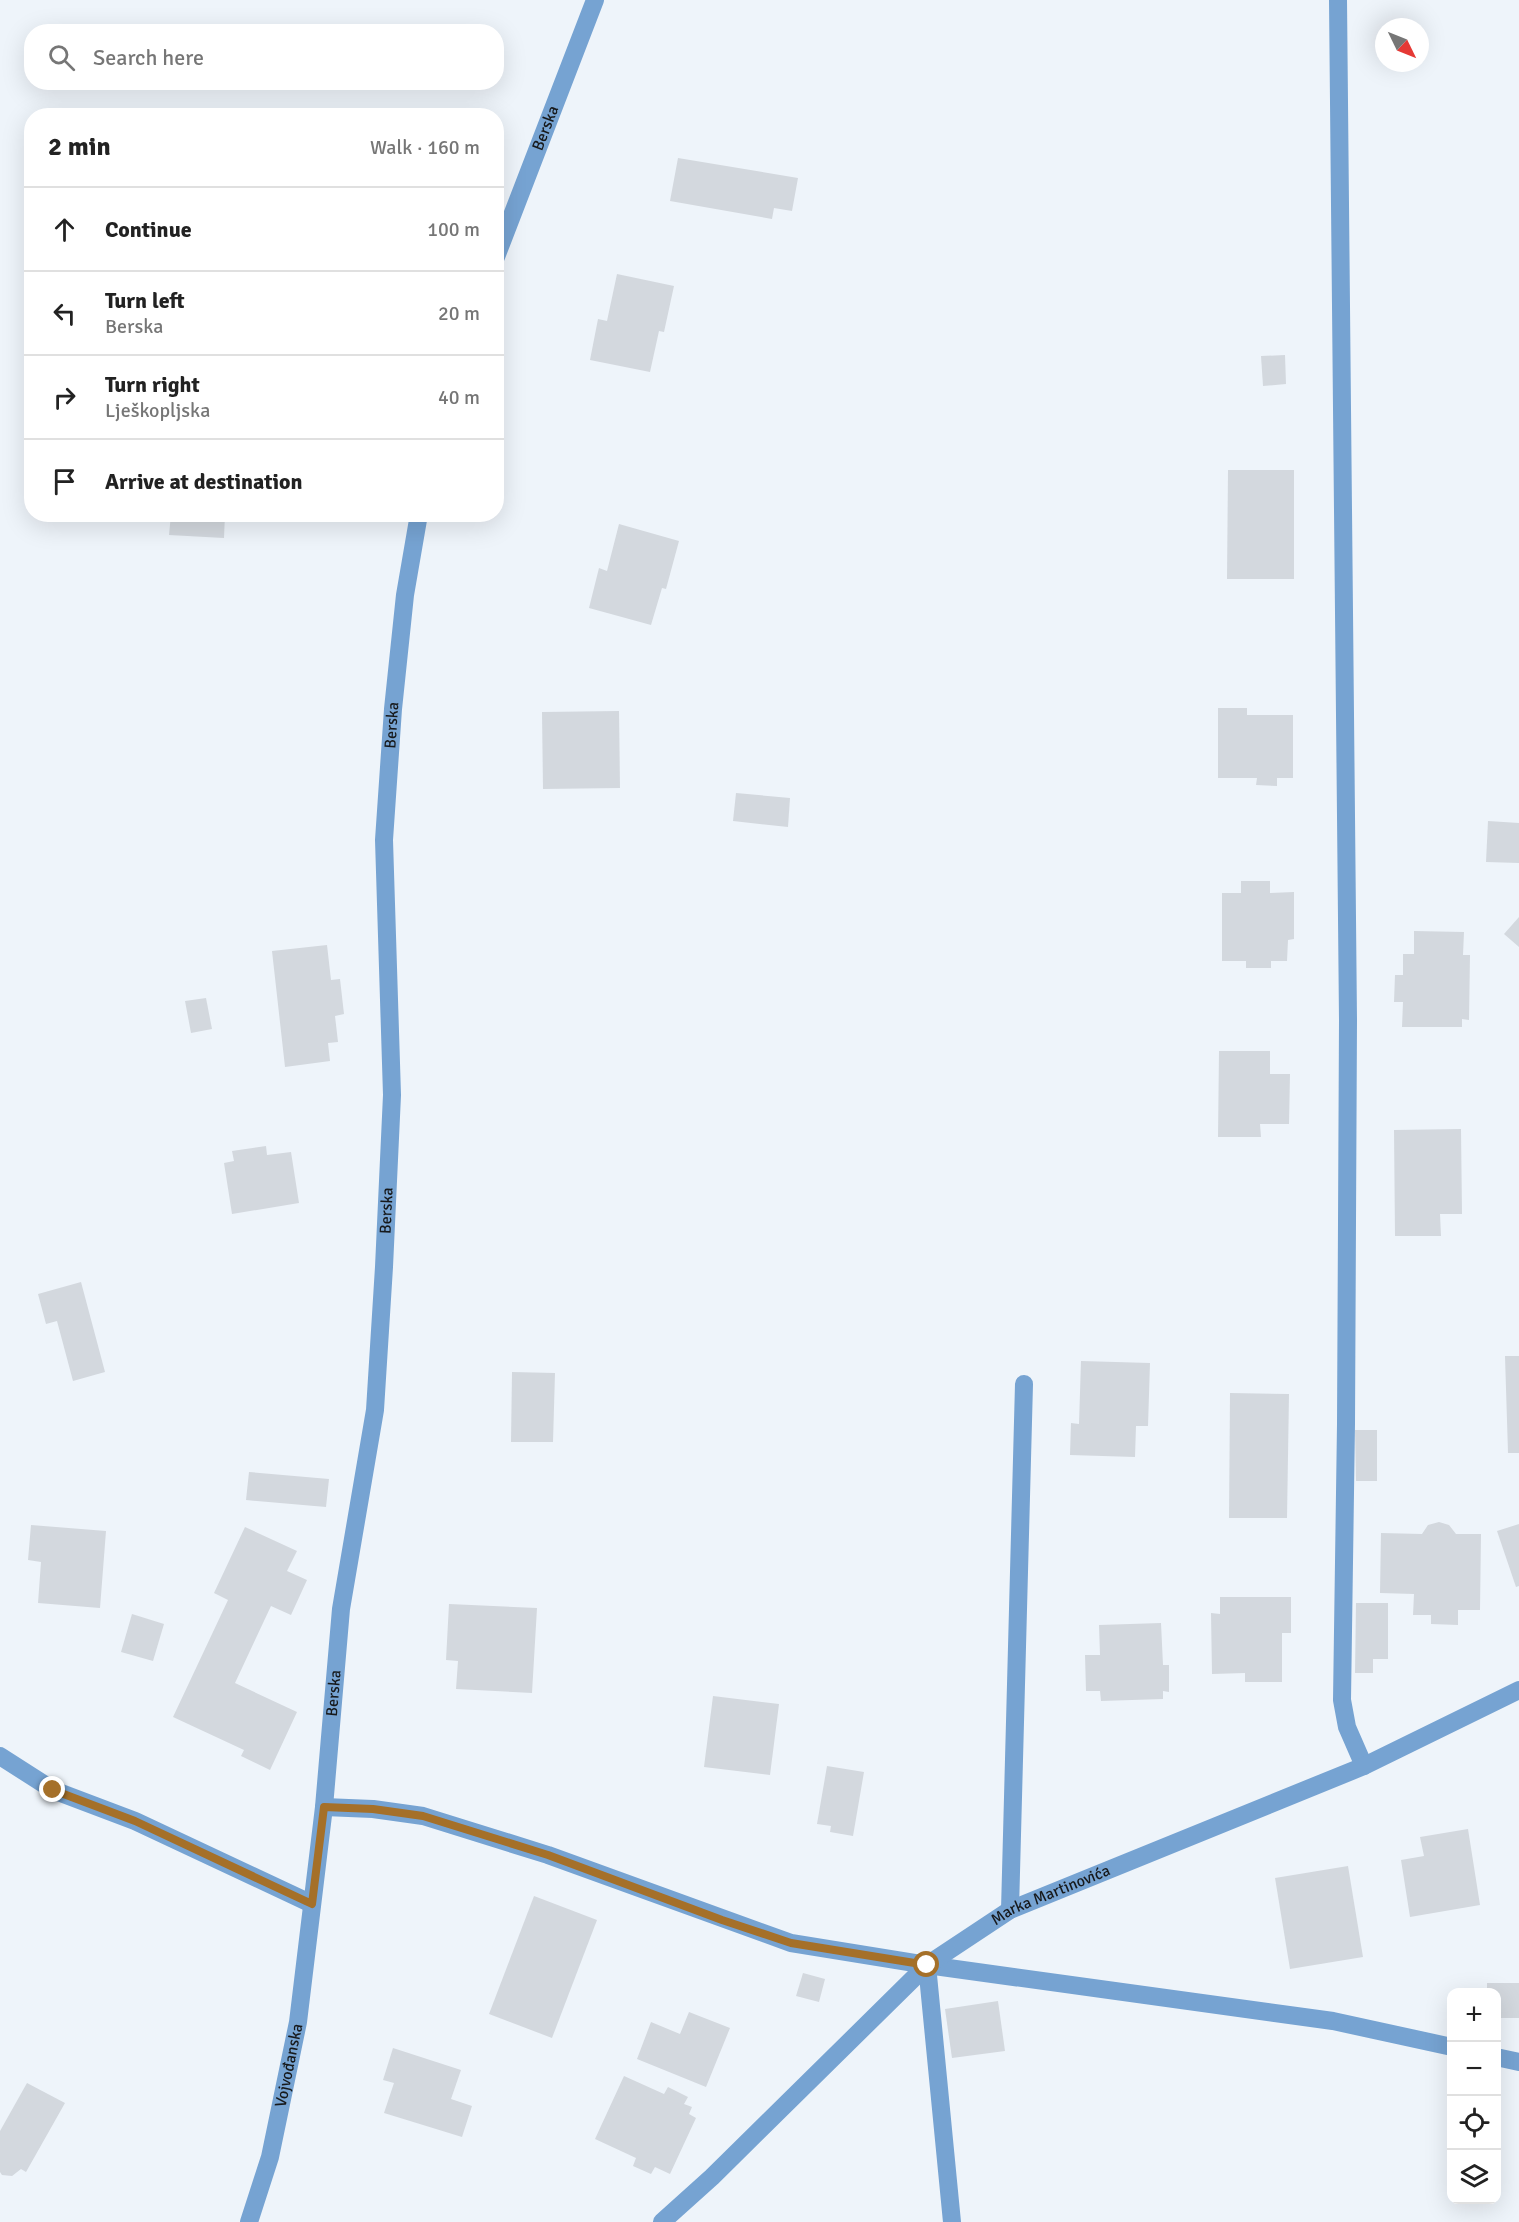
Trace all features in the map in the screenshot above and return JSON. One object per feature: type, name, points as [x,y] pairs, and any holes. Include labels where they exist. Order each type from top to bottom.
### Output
[{"type":"street","name":"Berska","points":[[504,236],[595,0]]},
{"type":"street","points":[[1338,0],[1348,1020],[1347,1412],[1342,1700],[1347,1727],[1364,1766]]},
{"type":"street","name":"Berska","points":[[312,1904],[324,1807],[341,1610],[375,1410],[392,1095],[384,840],[393,709],[405,595],[418,522]]},
{"type":"street","points":[[1010,1910],[1024,1384]]},
{"type":"street","name":"Marka Martinovića","points":[[662,2222],[712,2177],[927,1965],[1010,1910],[1364,1766],[1519,1690]]},
{"type":"street","points":[[0,1756],[53,1790],[135,1821],[312,1904]]},
{"type":"street","points":[[324,1807],[373,1809],[423,1816],[548,1855],[722,1920],[791,1943],[927,1965],[1333,2021],[1447,2046]]},
{"type":"street","name":"Vojvođanska","points":[[249,2222],[270,2157],[298,2022],[312,1904]]},
{"type":"street","points":[[927,1965],[952,2222]]},
{"type":"street","points":[[1501,2058],[1519,2062]]},
{"type":"building","points":[[678,158],[798,178],[792,211],[774,208],[772,219],[670,201]]},
{"type":"building","points":[[617,274],[674,286],[664,332],[659,331],[650,372],[590,360],[598,319],[607,321]]},
{"type":"building","points":[[1285,355],[1286,384],[1263,386],[1261,356]]},
{"type":"building","points":[[1228,470],[1294,470],[1294,579],[1227,579]]},
{"type":"building","points":[[170,522],[225,522],[224,538],[169,535]]},
{"type":"building","points":[[619,524],[679,541],[666,589],[662,588],[651,625],[589,608],[599,568],[607,571]]},
{"type":"building","points":[[1218,708],[1247,708],[1247,715],[1293,715],[1293,778],[1277,778],[1277,786],[1256,785],[1257,778],[1218,778]]},
{"type":"building","points":[[619,711],[620,788],[543,789],[542,712]]},
{"type":"building","points":[[736,793],[790,798],[788,827],[733,821]]},
{"type":"building","points":[[1488,821],[1519,823],[1519,863],[1486,862]]},
{"type":"building","points":[[1241,881],[1270,881],[1270,893],[1294,892],[1294,939],[1288,940],[1287,961],[1271,961],[1271,968],[1246,968],[1246,961],[1222,961],[1222,893],[1241,893]]},
{"type":"building","points":[[1519,917],[1519,947],[1504,934]]},
{"type":"building","points":[[1414,931],[1464,932],[1463,955],[1470,955],[1469,1020],[1462,1019],[1462,1027],[1402,1027],[1403,1002],[1394,1002],[1395,975],[1403,975],[1403,954],[1414,954]]},
{"type":"building","points":[[327,945],[331,980],[340,979],[344,1014],[335,1016],[338,1042],[328,1043],[330,1061],[285,1067],[272,951]]},
{"type":"building","points":[[206,998],[212,1029],[191,1033],[185,1001]]},
{"type":"building","points":[[1219,1051],[1270,1051],[1270,1074],[1290,1074],[1289,1124],[1260,1124],[1261,1137],[1218,1137]]},
{"type":"building","points":[[1461,1129],[1462,1214],[1440,1214],[1441,1236],[1395,1236],[1394,1130]]},
{"type":"building","points":[[266,1146],[267,1155],[291,1152],[299,1203],[232,1214],[224,1163],[234,1161],[232,1151]]},
{"type":"building","points":[[81,1282],[105,1372],[73,1381],[57,1321],[46,1324],[38,1294]]},
{"type":"building","points":[[1505,1356],[1519,1356],[1519,1453],[1508,1453]]},
{"type":"building","points":[[1081,1361],[1150,1363],[1148,1426],[1136,1426],[1135,1457],[1070,1455],[1071,1423],[1079,1424]]},
{"type":"building","points":[[512,1372],[555,1373],[553,1442],[511,1442]]},
{"type":"building","points":[[1230,1393],[1289,1394],[1287,1518],[1229,1518]]},
{"type":"building","points":[[1355,1430],[1377,1430],[1377,1481],[1356,1481]]},
{"type":"building","points":[[249,1472],[329,1479],[326,1507],[246,1500]]},
{"type":"building","points":[[1439,1522],[1449,1525],[1456,1534],[1481,1534],[1480,1610],[1458,1610],[1458,1625],[1431,1624],[1431,1615],[1413,1615],[1414,1594],[1380,1593],[1381,1533],[1422,1534],[1428,1525]]},
{"type":"building","points":[[1519,1524],[1519,1586],[1516,1587],[1497,1531]]},
{"type":"building","points":[[31,1525],[106,1531],[100,1608],[38,1603],[41,1562],[28,1560]]},
{"type":"building","points":[[245,1527],[297,1551],[287,1571],[307,1580],[291,1615],[271,1606],[235,1683],[297,1712],[270,1770],[241,1756],[244,1750],[173,1717],[228,1600],[214,1593]]},
{"type":"building","points":[[1220,1597],[1291,1597],[1291,1633],[1282,1633],[1282,1682],[1245,1682],[1245,1673],[1212,1674],[1211,1613],[1220,1614]]},
{"type":"building","points":[[1356,1603],[1388,1603],[1388,1659],[1373,1659],[1373,1673],[1355,1673]]},
{"type":"building","points":[[449,1604],[537,1608],[532,1693],[456,1689],[458,1661],[446,1660]]},
{"type":"building","points":[[132,1614],[164,1624],[153,1661],[121,1652]]},
{"type":"building","points":[[1161,1623],[1163,1665],[1169,1665],[1169,1692],[1163,1691],[1163,1699],[1101,1701],[1100,1691],[1086,1691],[1085,1655],[1100,1655],[1099,1625]]},
{"type":"building","points":[[713,1696],[779,1704],[770,1775],[704,1767]]},
{"type":"building","points":[[827,1766],[864,1772],[853,1836],[830,1832],[831,1826],[817,1824]]},
{"type":"building","points":[[1468,1829],[1480,1905],[1410,1917],[1401,1860],[1424,1856],[1420,1837]]},
{"type":"building","points":[[1348,1866],[1363,1957],[1290,1969],[1275,1878]]},
{"type":"building","points":[[534,1896],[597,1920],[552,2038],[489,2014]]},
{"type":"building","points":[[803,1973],[825,1979],[819,2002],[796,1996]]},
{"type":"building","points":[[1487,1983],[1519,1983],[1519,2018],[1501,2018],[1501,1988],[1487,1988]]},
{"type":"building","points":[[998,2001],[1005,2051],[952,2058],[945,2009]]},
{"type":"building","points":[[689,2012],[730,2028],[706,2087],[637,2059],[651,2022],[680,2034]]},
{"type":"building","points":[[393,2048],[461,2070],[451,2099],[472,2106],[462,2137],[384,2113],[394,2083],[383,2080]]},
{"type":"building","points":[[624,2076],[664,2094],[668,2087],[688,2097],[684,2104],[692,2107],[689,2114],[696,2118],[670,2174],[655,2167],[651,2174],[633,2166],[636,2158],[595,2139]]},
{"type":"building","points":[[27,2083],[65,2103],[26,2172],[21,2169],[12,2176],[2,2175],[0,2172],[0,2131]]},
{"type":"route","points":[[53,1790],[135,1821],[312,1904],[324,1807],[373,1809],[423,1816],[548,1855],[722,1920],[791,1943],[927,1965]]}]
